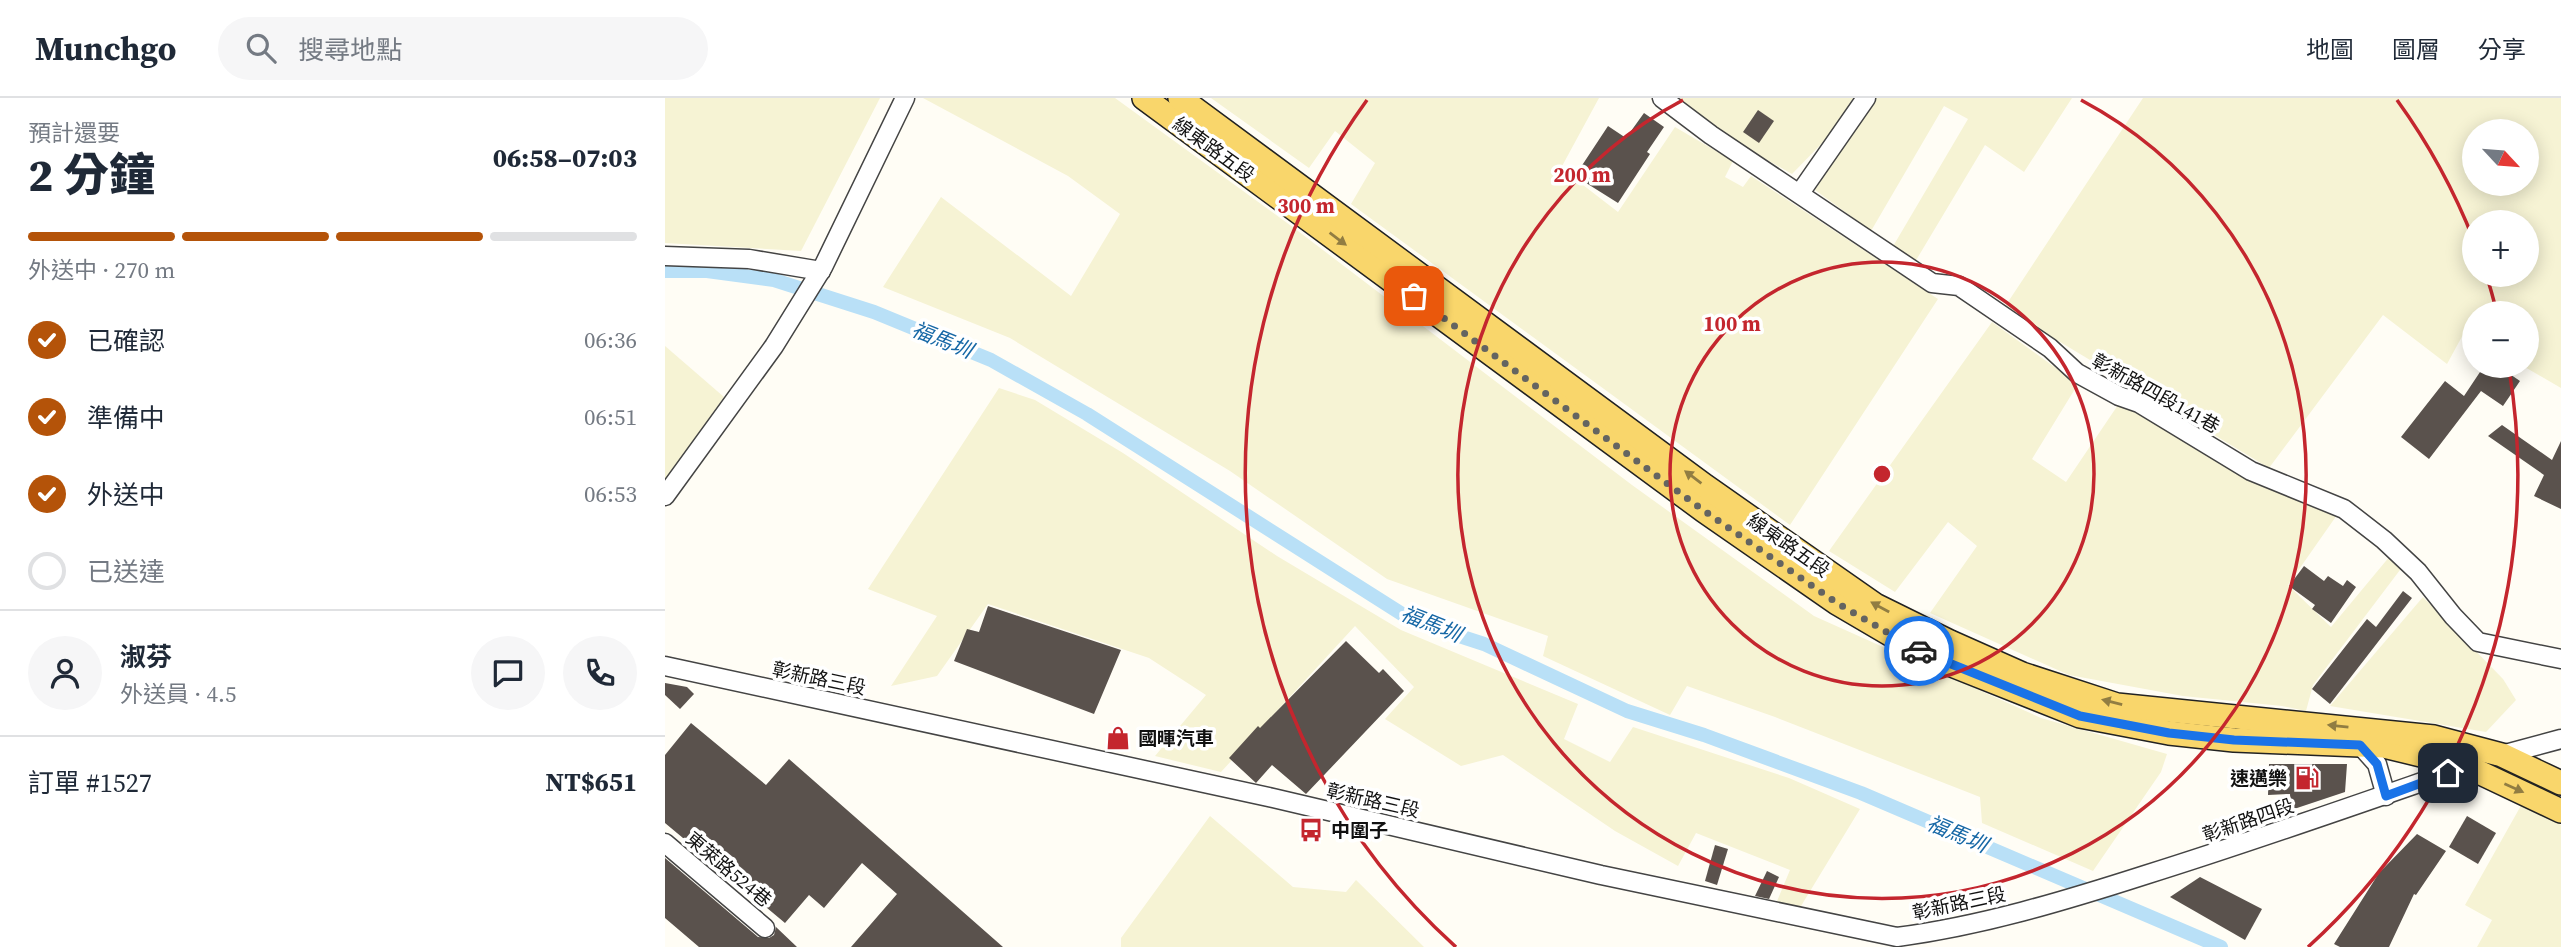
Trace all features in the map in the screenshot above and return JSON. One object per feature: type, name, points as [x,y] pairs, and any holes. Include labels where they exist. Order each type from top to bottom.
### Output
[{"type":"main road","name":"線東路五段","points":[[1144,98],[1703,510],[1837,603],[1924,654],[2080,716],[2169,733],[2234,740],[2384,746],[2466,766],[2561,811]]},
{"type":"main road","name":"線東路五段","points":[[1180,98],[1727,501],[1875,605],[2022,674],[2117,705],[2434,737],[2502,755],[2561,783]]},
{"type":"street","points":[[665,496],[774,346],[803,300],[818,275],[905,98]]},
{"type":"street","name":"彰新路四段141巷","points":[[1661,98],[1711,135],[1932,282],[1959,286],[2050,348],[2077,373],[2119,396],[2139,403],[2251,471],[2344,509],[2384,540],[2418,572],[2479,642],[2561,659]]},
{"type":"street","points":[[1800,193],[1866,98]]},
{"type":"street","points":[[665,256],[749,259],[818,275]]},
{"type":"street","name":"彰新路三段","points":[[665,666],[1273,798],[1601,875],[1865,931],[1891,944],[2071,899]]},
{"type":"street","name":"彰新路四段","points":[[2071,899],[2386,796],[2466,766],[2561,739]]},
{"type":"street","points":[[2360,745],[2377,764],[2386,796]]},
{"type":"street","name":"東萊路524巷","points":[[665,843],[765,928]]},
{"type":"shaded area","points":[[665,98],[880,98],[801,251],[665,243]]},
{"type":"shaded area","points":[[923,98],[1115,98],[1294,228],[1632,485],[1814,616],[2041,718],[2167,754],[2161,772],[2093,871],[1982,823],[1980,797],[1775,717],[1687,686],[1670,715],[1543,656],[1548,636],[1387,579],[1230,471],[1010,338],[883,287],[941,197],[1071,296],[1120,214],[1068,176]]},
{"type":"shaded area","points":[[1211,98],[1599,98],[1561,168],[1618,212],[1675,127],[1733,161],[1725,177],[1743,187],[1751,176],[1938,299],[1790,525],[1351,204],[1375,163],[1335,131],[1309,168]]},
{"type":"shaded area","points":[[1670,98],[1853,98],[1831,134],[1792,174],[1713,129]]},
{"type":"shaded area","points":[[1874,98],[2072,98],[2024,172],[1985,145],[1915,262],[1892,248],[1968,119],[1944,106],[1871,231],[1815,190]]},
{"type":"shaded area","points":[[2143,98],[2561,98],[2561,388],[2539,375],[2539,301],[2462,301],[2462,336],[2447,364],[2383,315],[2269,468],[2004,308]]},
{"type":"shaded area","points":[[1992,322],[2078,384],[2032,459],[2066,482],[2120,402],[2253,481],[2337,515],[2288,585],[2331,627],[2390,556],[2403,566],[2313,685],[2306,711],[2183,696],[2069,675],[1930,613],[1977,546],[1948,522],[1895,592],[1829,551]]},
{"type":"shaded area","points":[[665,346],[724,397],[665,481]]},
{"type":"shaded area","points":[[999,388],[1035,400],[1123,453],[1277,556],[1401,630],[1578,704],[1564,739],[1610,762],[1633,727],[1789,778],[1860,809],[1801,906],[1775,906],[1790,870],[1696,833],[1678,866],[1615,831],[1503,755],[1461,766],[1385,719],[1414,687],[1355,626],[1221,772],[1155,756],[1206,695],[1149,658],[988,604],[937,676],[891,686],[937,616],[868,589]]},
{"type":"shaded area","points":[[2423,597],[2503,679],[2516,700],[2486,732],[2330,706]]},
{"type":"shaded area","points":[[2523,802],[2561,825],[2561,947],[2477,947],[2492,920],[2465,905]]},
{"type":"shaded area","points":[[1210,816],[1293,887],[1346,892],[1356,880],[1424,947],[1121,947],[1121,938]]},
{"type":"building","points":[[1758,110],[1774,121],[1759,143],[1743,132]]},
{"type":"building","points":[[1644,113],[1664,127],[1618,203],[1575,176],[1608,126],[1626,138]]},
{"type":"building","points":[[2476,378],[2516,378],[2520,381],[2503,406],[2481,391],[2429,459],[2401,437],[2445,381],[2464,396]]},
{"type":"building","points":[[2502,425],[2552,460],[2561,441],[2561,509],[2534,496],[2544,475],[2488,436]]},
{"type":"building","points":[[2304,566],[2324,581],[2328,576],[2343,586],[2347,580],[2356,587],[2331,623],[2312,609],[2315,605],[2289,586]]},
{"type":"building","points":[[2403,591],[2412,598],[2330,704],[2312,689],[2367,619],[2376,627]]},
{"type":"building","points":[[988,606],[1121,650],[1094,714],[954,661],[967,629],[979,632]]},
{"type":"building","points":[[1346,641],[1379,673],[1383,669],[1404,691],[1306,794],[1272,765],[1256,783],[1229,758],[1258,726],[1260,728]]},
{"type":"building","points":[[665,683],[687,687],[694,694],[680,709],[665,695]]},
{"type":"building","points":[[691,723],[766,785],[789,759],[1003,947],[851,947],[897,894],[862,863],[824,908],[809,895],[785,923],[665,823],[665,755]]},
{"type":"building","name":"速邁樂","points":[[2269,764],[2347,764],[2345,792],[2291,810],[2290,794],[2268,795]]},
{"type":"building","points":[[2467,816],[2496,833],[2478,864],[2449,847]]},
{"type":"building","points":[[2417,834],[2446,851],[2416,895],[2414,894],[2389,947],[2340,947],[2334,944],[2379,873]]},
{"type":"building","points":[[1715,845],[1728,849],[1717,885],[1705,881]]},
{"type":"building","points":[[665,858],[758,937],[769,938],[774,935],[776,927],[797,947],[699,947],[665,918]]},
{"type":"building","points":[[1767,871],[1779,877],[1769,899],[1755,896]]},
{"type":"building","points":[[2200,877],[2262,909],[2245,940],[2170,897]]},
{"type":"waterway","name":"福馬圳","points":[[665,271],[707,271],[774,280],[874,312],[991,360],[1087,414],[1413,621],[1484,644],[1627,711],[1704,735],[1861,793],[2221,947]]},
{"type":"way so far","points":[[1414,296],[1703,510],[1837,603],[1919,651]]},
{"type":"place","name":"國暉汽車","points":[[1118,738]]},
{"type":"place","name":"速邁樂","points":[[2307,778]]},
{"type":"place","name":"中圍子","points":[[1311,830]]},
{"type":"route","points":[[1919,651],[2080,716],[2169,733],[2234,740],[2360,745],[2377,764],[2386,796],[2448,773]]}]
